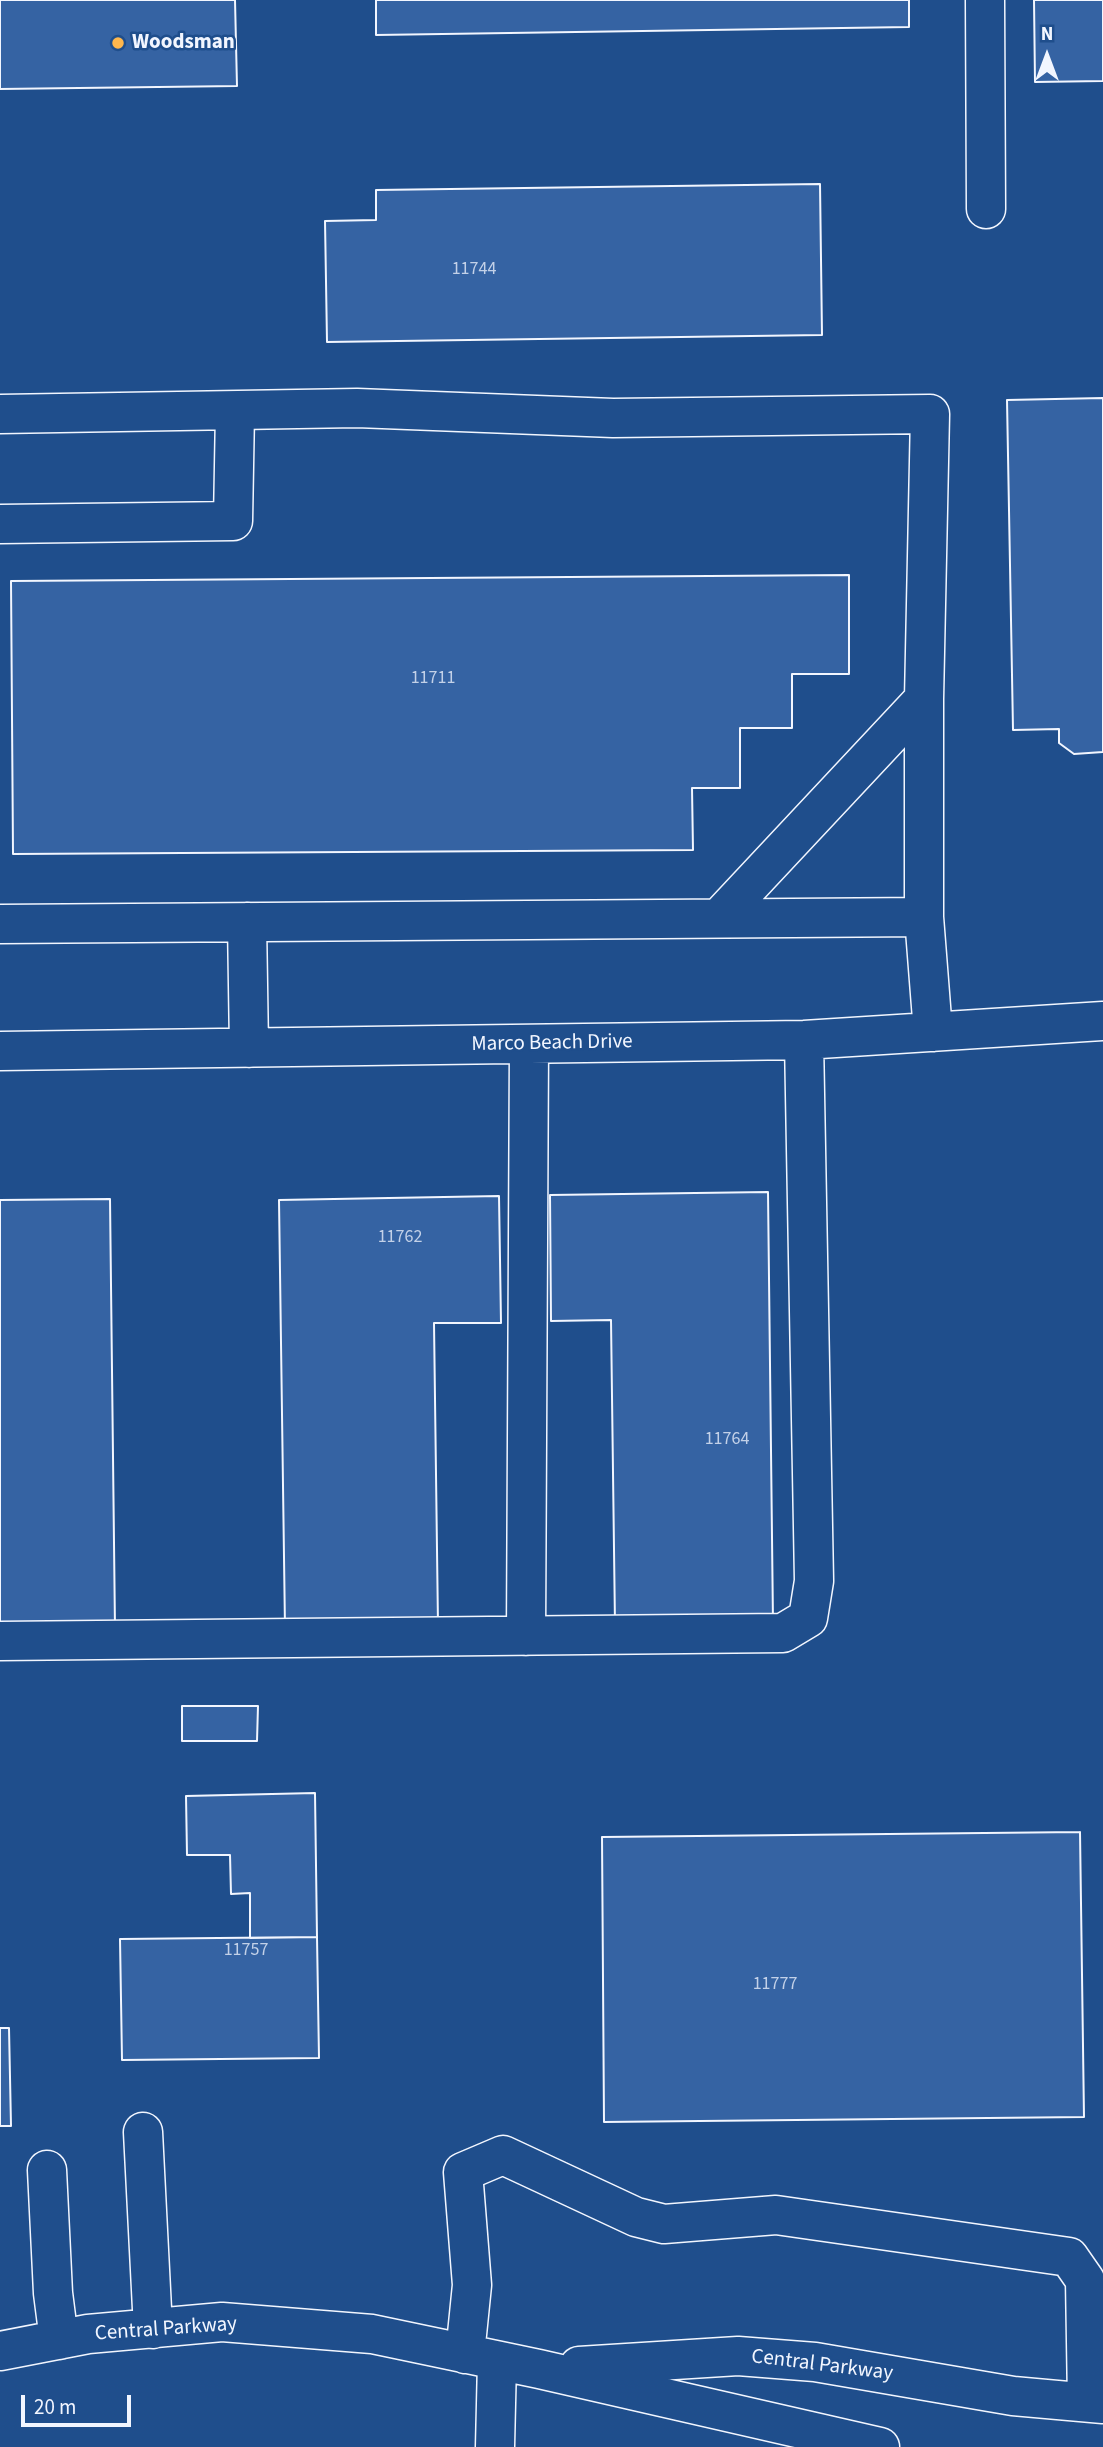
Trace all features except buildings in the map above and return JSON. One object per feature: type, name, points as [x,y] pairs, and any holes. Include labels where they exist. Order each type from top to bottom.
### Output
[{"type":"street","points":[[985,0],[986,209]]},
{"type":"street","points":[[0,414],[357,408],[613,418],[930,414],[924,699],[924,916],[933,1032]]},
{"type":"street","points":[[0,524],[233,521],[235,411]]},
{"type":"street","points":[[719,918],[924,699]]},
{"type":"street","points":[[0,924],[924,916]]},
{"type":"street","points":[[247,922],[249,1048]]},
{"type":"street","name":"Marco Beach Drive","points":[[0,1051],[804,1040],[1103,1021]]},
{"type":"street","points":[[0,1641],[783,1633],[808,1618],[814,1581],[804,1040]]},
{"type":"street","points":[[527,1636],[529,1044]]},
{"type":"street","points":[[143,2132],[153,2329]]},
{"type":"street","points":[[495,2447],[472,2285],[463,2172],[503,2155],[636,2217],[664,2224],[776,2216],[1069,2257],[1085,2280],[1095,2403]]},
{"type":"street","points":[[47,2171],[53,2293],[59,2340]]},
{"type":"street","name":"Central Parkway","points":[[0,2351],[88,2334],[222,2322],[372,2334],[880,2447]]},
{"type":"street","name":"Central Parkway","points":[[539,2369],[738,2356],[815,2362],[1013,2396],[1095,2403]]},
{"type":"place","name":"Woodsman","points":[[118,43]]}]
